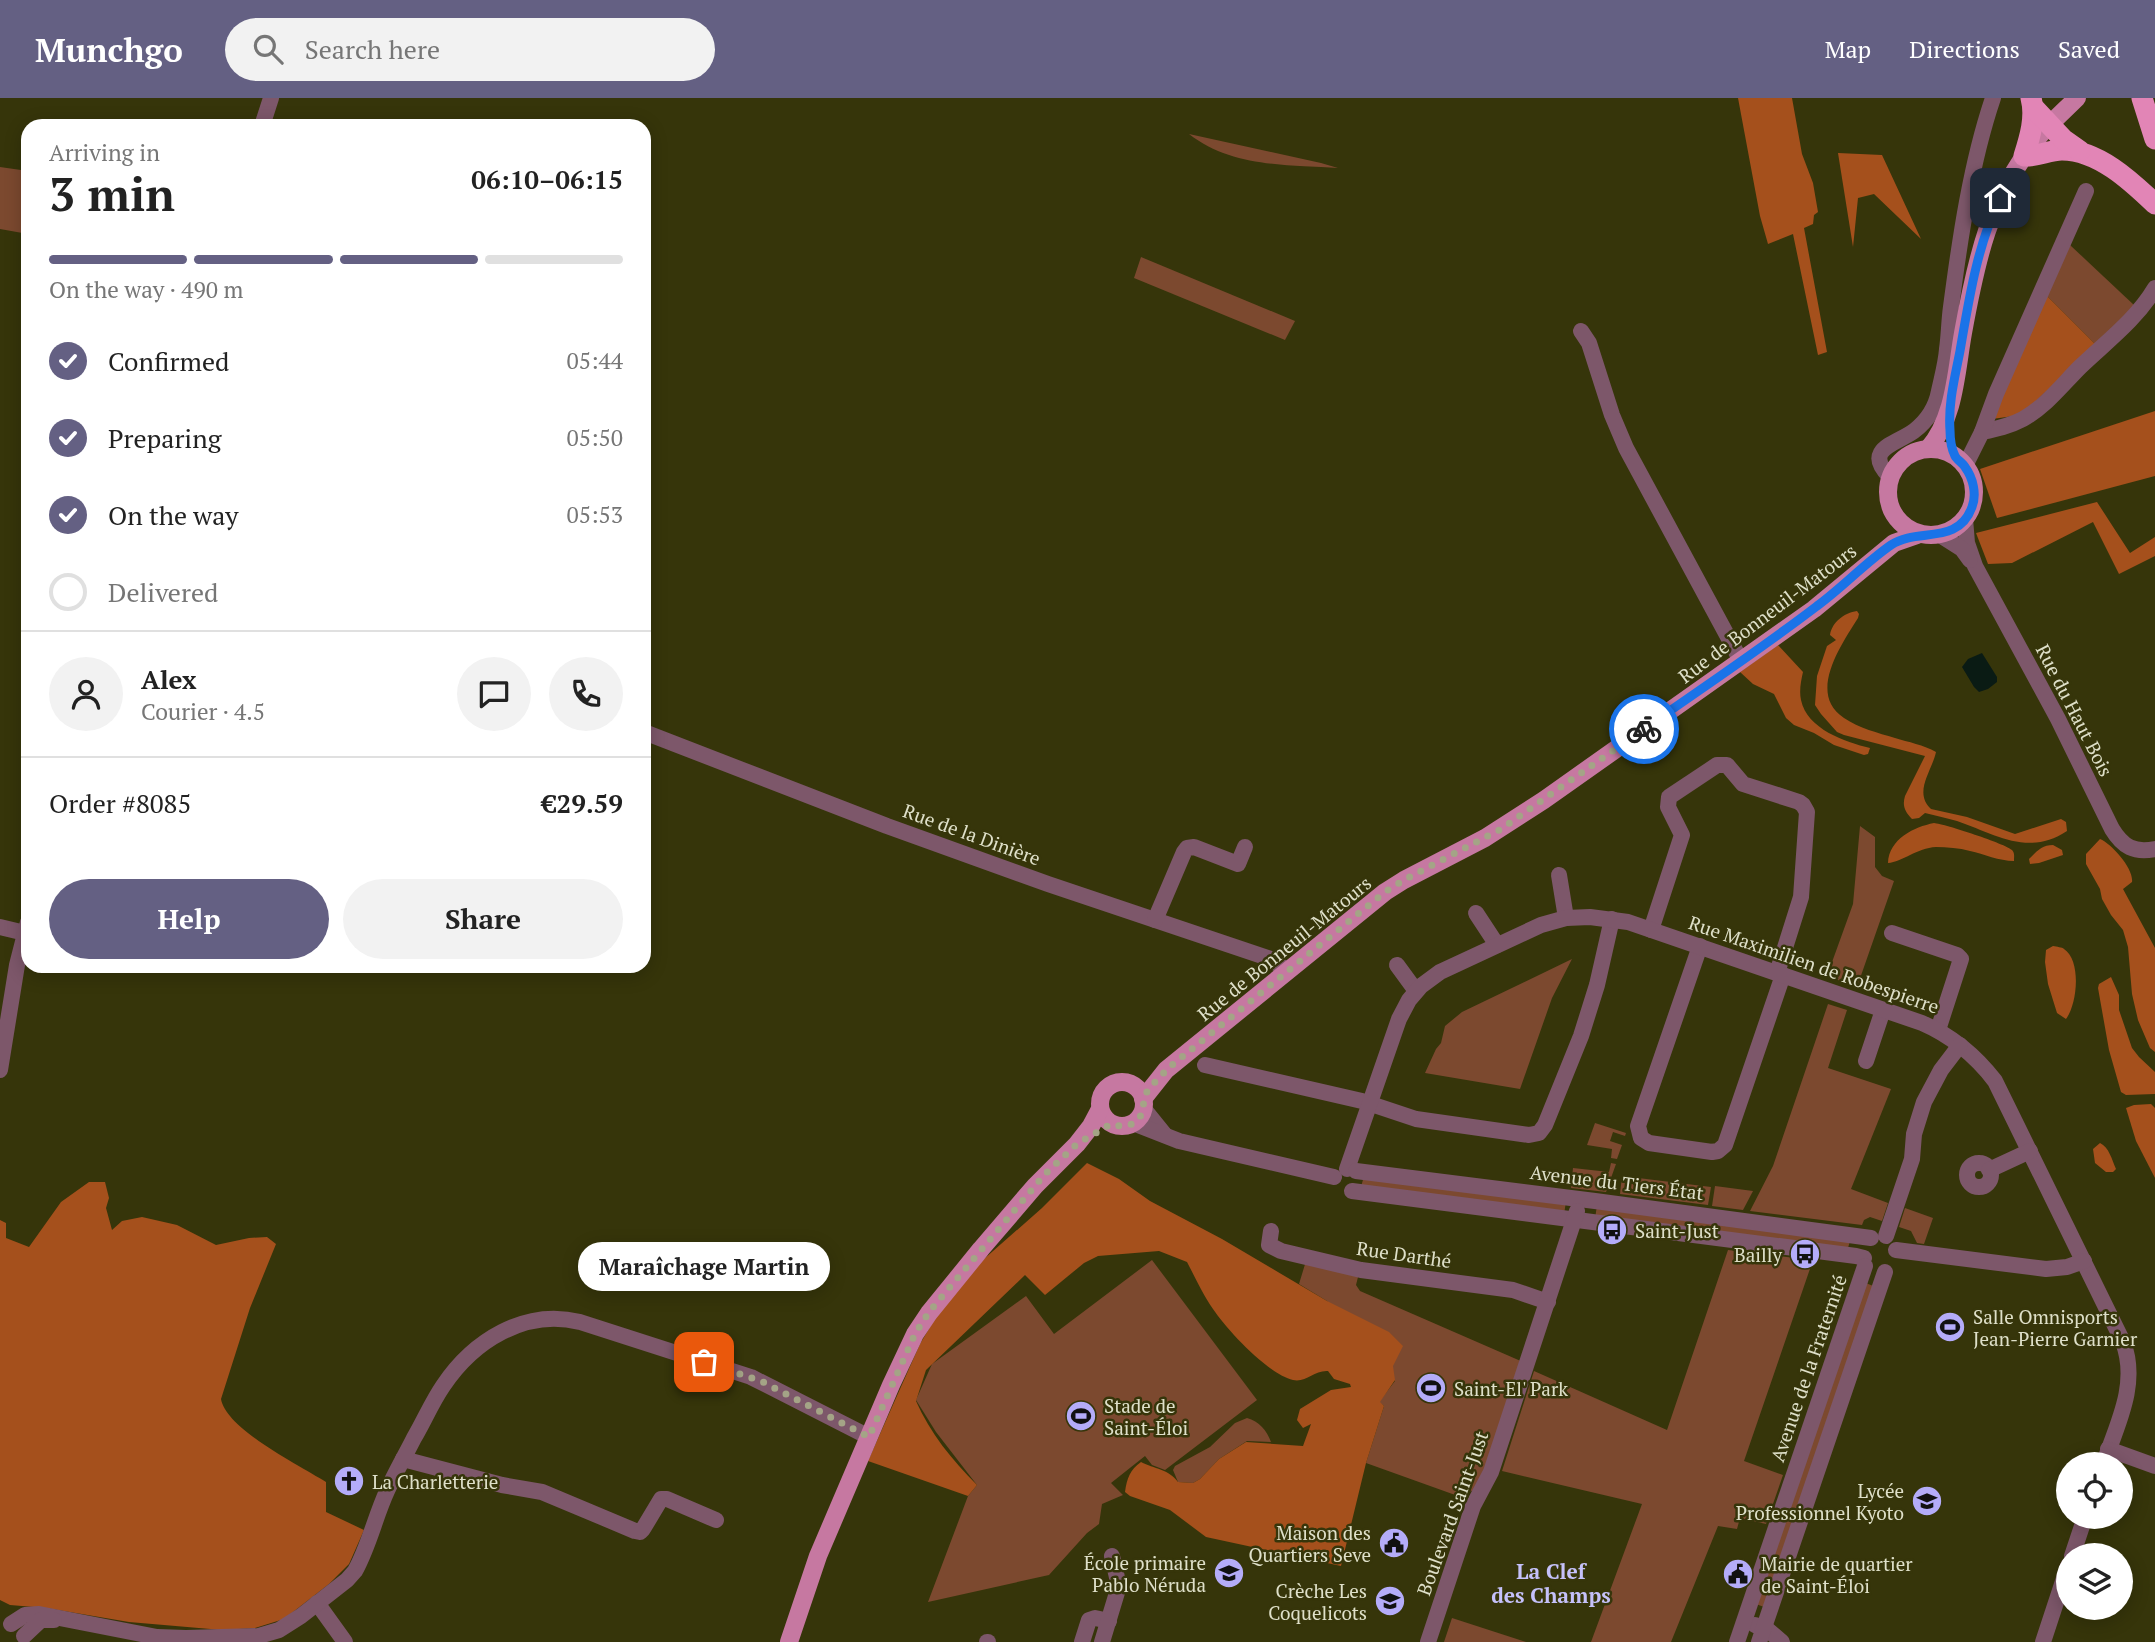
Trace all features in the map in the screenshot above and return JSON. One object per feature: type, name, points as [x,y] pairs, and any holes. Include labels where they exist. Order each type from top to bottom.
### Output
[{"type":"highway","points":[[2142,98],[2155,139]]},
{"type":"highway","points":[[2032,103],[2068,144],[2109,167],[2135,185],[2155,204]]},
{"type":"highway","points":[[2032,103],[2031,131],[2024,156],[2058,150],[2087,155]]},
{"type":"main road","points":[[1928,449],[1938,438],[1950,404],[1982,241],[2000,198],[2024,156],[2049,125],[2077,98]]},
{"type":"main road","points":[[1950,404],[1951,442],[1972,479],[1972,507],[1965,519],[1940,535],[1917,535],[1899,522],[1892,513],[1888,490],[1890,477],[1904,458],[1915,452],[1940,449],[1960,461]]},
{"type":"main road","name":"Rue de Bonneuil-Matours","points":[[1880,553],[1890,534],[1892,513]]},
{"type":"main road","name":"Rue de Bonneuil-Matours","points":[[1140,1110],[1166,1070],[1385,892],[1501,829],[1832,595],[1894,543],[1917,535]]},
{"type":"main road","name":"Rue de Bonneuil-Matours","points":[[1130,1083],[1166,1070]]},
{"type":"main road","points":[[1120,1082],[1130,1083],[1138,1089],[1140,1110],[1121,1127],[1111,1124],[1103,1118],[1100,1109],[1101,1096],[1107,1087],[1120,1082]]},
{"type":"main road","points":[[789,1642],[818,1556],[911,1343],[929,1312],[1034,1185],[1077,1144],[1100,1109]]},
{"type":"main road","points":[[1077,1144],[1111,1124]]},
{"type":"street","points":[[264,119],[271,98]]},
{"type":"street","points":[[1890,477],[1879,460],[1880,453],[1886,446],[1924,422],[1938,396],[1975,160],[1993,98]]},
{"type":"street","points":[[1960,461],[1982,432],[1996,394],[2086,191]]},
{"type":"street","points":[[1982,432],[2007,426],[2050,399],[2119,332],[2149,299],[2155,288]]},
{"type":"street","points":[[1581,331],[1589,344],[1612,415],[1626,448],[1741,661]]},
{"type":"street","name":"Rue du Haut Bois","points":[[1965,519],[1967,543],[1975,566],[2058,719],[2119,841],[2129,848],[2144,851],[2155,849]]},
{"type":"street","name":"Rue du Haut Bois","points":[[1940,535],[1962,550],[1975,566]]},
{"type":"street","name":"Rue de la Dinière","points":[[651,735],[887,826],[1271,959],[1287,971]]},
{"type":"street","points":[[1651,930],[1682,835],[1668,807],[1669,797],[1717,765],[1727,765],[1743,784],[1803,805],[1807,812],[1801,897],[1780,974],[1725,1145],[1712,1152],[1649,1143],[1641,1138],[1638,1126],[1699,946]]},
{"type":"street","points":[[1155,920],[1187,848],[1194,847],[1238,864],[1245,847]]},
{"type":"street","points":[[1559,876],[1566,918]]},
{"type":"street","points":[[1476,913],[1497,945]]},
{"type":"street","name":"Rue Maximilien de Robespierre","points":[[1346,1172],[1399,1020],[1416,991],[1440,972],[1541,925],[1566,918],[1612,919],[1651,930],[1938,1030],[1980,1063],[1994,1082],[2123,1342],[2129,1361],[2130,1380],[2108,1452]]},
{"type":"street","points":[[1205,1065],[1370,1104],[1412,1118],[1529,1135],[1539,1133],[1545,1125],[1581,1036],[1597,985],[1612,919]]},
{"type":"street","points":[[0,926],[21,927]]},
{"type":"street","points":[[1892,933],[1957,955],[1961,959],[1938,1030]]},
{"type":"street","points":[[0,1070],[21,959]]},
{"type":"street","points":[[1397,965],[1416,991]]},
{"type":"street","points":[[1866,1061],[1883,1010]]},
{"type":"street","name":"Avenue de la Fraternité","points":[[1737,1642],[1865,1262],[1879,1237],[1912,1160],[1914,1134],[1924,1102],[1941,1070],[1960,1045]]},
{"type":"street","name":"Avenue du Tiers État","points":[[1140,1110],[1167,1137],[1179,1142],[1346,1172],[1879,1237]]},
{"type":"street","points":[[1989,1170],[2029,1151]]},
{"type":"street","points":[[1346,1172],[1332,1187],[1849,1255],[1885,1272]]},
{"type":"street","name":"Boulevard Saint-Just","points":[[1428,1642],[1474,1506],[1491,1472],[1576,1220],[1579,1199]]},
{"type":"street","name":"Rue Darthé","points":[[1271,1231],[1269,1245],[1281,1251],[1361,1270],[1513,1290],[1548,1302]]},
{"type":"street","points":[[1761,1635],[1885,1272],[1889,1269],[1896,1250],[1896,1242],[1879,1237]]},
{"type":"street","points":[[1896,1250],[2046,1269],[2067,1267],[2084,1261]]},
{"type":"street","points":[[6,1621],[31,1614],[157,1637],[186,1639],[260,1636],[279,1630],[355,1571],[387,1490],[443,1386],[484,1343],[507,1328],[527,1321],[545,1318],[580,1322],[751,1377],[869,1437]]},
{"type":"street","points":[[404,1459],[502,1485],[542,1492],[640,1532],[661,1499],[667,1499],[716,1520]]},
{"type":"street","points":[[2133,1462],[2155,1466]]},
{"type":"street","points":[[1102,1642],[1119,1586],[1112,1556]]},
{"type":"street","points":[[2043,1642],[2056,1602]]},
{"type":"street","points":[[317,1603],[345,1642]]},
{"type":"street","points":[[6,1621],[27,1639],[41,1620],[66,1620]]},
{"type":"street","points":[[1082,1642],[1089,1620],[1109,1620]]},
{"type":"street","points":[[1744,1622],[1761,1635],[1782,1642]]},
{"type":"shaded area","points":[[1738,98],[1792,98],[1802,154],[1813,183],[1818,212],[1814,215],[1813,224],[1804,228],[1827,352],[1818,355],[1793,234],[1768,244],[1760,216]]},
{"type":"shaded area","points":[[1189,134],[1338,168],[1280,165],[1241,158],[1205,145]]},
{"type":"shaded area","points":[[1838,153],[1882,155],[1921,239],[1874,194],[1858,198],[1853,247]]},
{"type":"shaded area","points":[[0,167],[21,170],[21,233],[0,229]]},
{"type":"shaded area","points":[[2070,245],[2135,306],[2096,345],[2047,296]]},
{"type":"shaded area","points":[[1141,257],[1295,321],[1285,340],[1134,278]]},
{"type":"shaded area","points":[[2047,296],[2096,345],[2021,415],[1992,419]]},
{"type":"shaded area","points":[[2155,411],[2155,476],[1997,518],[1980,469]]},
{"type":"shaded area","points":[[2097,502],[2130,553],[2155,537],[2155,556],[2119,574],[2093,522],[2012,563],[1988,564],[1976,533]]},
{"type":"shaded area","points":[[1857,611],[1858,618],[1836,655],[1831,669],[1828,696],[1833,708],[1844,718],[1862,727],[1936,752],[1924,789],[1926,802],[1931,809],[1967,817],[2015,834],[2061,819],[2066,822],[2067,831],[2053,839],[2025,843],[1925,813],[1912,819],[1905,809],[1904,800],[1925,756],[1837,732],[1815,705],[1817,676],[1827,646],[1836,640],[1830,635],[1831,630],[1839,619]]},
{"type":"shaded area","points":[[1778,645],[1803,672],[1800,697],[1811,719],[1828,733],[1870,748],[1868,754],[1834,745],[1794,725],[1786,718],[1774,694],[1753,684],[1740,672]]},
{"type":"shaded area","points":[[1982,653],[1997,677],[1997,682],[1979,692],[1962,667],[1968,659]]},
{"type":"shaded area","points":[[1934,823],[2007,847],[2014,852],[2014,861],[1962,849],[1936,847],[1888,863],[1893,847],[1904,835]]},
{"type":"shaded area","points":[[1860,826],[1875,837],[1875,867],[1882,876],[1894,881],[1857,987],[1827,976],[1853,904]]},
{"type":"shaded area","points":[[2100,839],[2116,851],[2130,870],[2132,882],[2123,889],[2155,948],[2155,1052],[2150,1048],[2138,1020],[2132,994],[2128,947],[2123,930],[2102,899],[2100,889],[2086,864],[2086,854]]},
{"type":"shaded area","points":[[2053,845],[2062,850],[2063,855],[2030,864],[2029,859],[2037,851]]},
{"type":"shaded area","points":[[2053,946],[2063,948],[2070,955],[2075,973],[2075,994],[2066,1019],[2057,1013],[2048,984],[2046,950]]},
{"type":"shaded area","points":[[1572,959],[1552,998],[1520,1089],[1425,1073],[1441,1043],[1445,1026],[1462,1012]]},
{"type":"shaded area","points":[[2111,977],[2119,995],[2119,1010],[2132,1048],[2155,1072],[2155,1094],[2126,1095],[2121,1092],[2109,1050],[2098,988],[2099,984]]},
{"type":"shaded area","points":[[1828,1004],[1847,1010],[1828,1068],[1891,1089],[1851,1189],[1888,1203],[1882,1221],[1870,1217],[1864,1220],[1862,1225],[1750,1211],[1773,1166]]},
{"type":"shaded area","points":[[2151,1104],[2155,1108],[2155,1178],[2136,1141],[2126,1108]]},
{"type":"shaded area","points":[[1595,1123],[1626,1133],[1625,1136],[1613,1132],[1610,1141],[1622,1145],[1617,1159],[1611,1158],[1612,1149],[1587,1145]]},
{"type":"shaded area","points":[[2100,1143],[2110,1154],[2116,1169],[2113,1172],[2106,1172],[2095,1163],[2093,1149]]},
{"type":"shaded area","points":[[1087,1163],[1327,1301],[1389,1332],[1403,1346],[1393,1366],[1395,1380],[1380,1402],[1384,1406],[1366,1463],[1341,1566],[1206,1537],[1170,1510],[1125,1492],[1130,1475],[1141,1462],[1166,1472],[1178,1482],[1193,1483],[1219,1459],[1246,1442],[1303,1446],[1311,1424],[1303,1428],[1297,1420],[1300,1409],[1331,1390],[1351,1387],[1350,1384],[1334,1379],[1328,1371],[1293,1380],[1272,1369],[1249,1350],[1219,1318],[1187,1262],[1159,1251],[1098,1256],[1084,1263],[1045,1295],[1025,1275],[926,1370],[916,1401],[942,1446],[977,1485],[968,1496],[868,1461],[920,1344],[943,1305],[967,1274],[1042,1208]]},
{"type":"shaded area","points":[[1611,1163],[1616,1164],[1606,1192],[1571,1188],[1573,1168],[1609,1172]]},
{"type":"shaded area","points":[[1364,1176],[1566,1201],[1564,1215],[1361,1187]]},
{"type":"shaded area","points":[[1622,1176],[1711,1187],[1708,1205],[1620,1194]]},
{"type":"shaded area","points":[[89,1182],[105,1182],[109,1198],[106,1208],[112,1230],[122,1221],[142,1217],[177,1225],[216,1245],[267,1237],[276,1244],[250,1308],[221,1399],[226,1411],[250,1434],[326,1482],[326,1512],[364,1530],[349,1564],[329,1584],[284,1619],[255,1628],[222,1630],[129,1622],[46,1608],[10,1605],[0,1600],[0,1220],[6,1223],[6,1238],[29,1247],[61,1202]]},
{"type":"shaded area","points":[[1715,1186],[1753,1191],[1743,1210],[1712,1206]]},
{"type":"shaded area","points":[[1597,1205],[1851,1238],[1847,1251],[1595,1219]]},
{"type":"shaded area","points":[[1905,1208],[1933,1218],[1924,1244],[1917,1243],[1911,1231],[1899,1227]]},
{"type":"shaded area","points":[[1728,1250],[1813,1260],[1744,1461],[1783,1475],[1766,1524],[1740,1518],[1737,1529],[1718,1526],[1671,1642],[1591,1642],[1642,1504],[1502,1471],[1534,1371],[1667,1430]]},
{"type":"shaded area","name":"Stade de Saint-Éloi","points":[[1152,1260],[1257,1400],[1165,1470],[1152,1465],[1145,1456],[1111,1483],[1123,1495],[1102,1504],[1099,1524],[1087,1533],[1049,1575],[928,1602],[968,1496],[977,1485],[936,1432],[916,1400],[932,1364],[1026,1296],[1054,1334]]},
{"type":"shaded area","points":[[1306,1261],[1359,1273],[1356,1285],[1360,1291],[1523,1362],[1477,1489],[1458,1496],[1366,1463],[1384,1406],[1379,1402],[1395,1381],[1327,1301],[1299,1284]]},
{"type":"shaded area","points":[[1863,1282],[1876,1287],[1767,1608],[1753,1603]]},
{"type":"shaded area","points":[[1247,1418],[1262,1427],[1271,1442],[1247,1441],[1219,1459],[1200,1479],[1193,1483],[1178,1482],[1173,1470],[1175,1466],[1210,1447],[1235,1423]]},
{"type":"shaded area","points":[[1452,1618],[1526,1642],[1444,1642]]},
{"type":"way so far","points":[[704,1362],[761,1381],[869,1437],[915,1334],[929,1312],[1034,1185],[1058,1161],[1077,1144],[1111,1124],[1121,1127],[1137,1121],[1144,1109],[1143,1098],[1166,1070],[1385,892],[1501,829],[1644,729]]},
{"type":"place","name":"Saint-Just","points":[[1612,1230]]},
{"type":"place","name":"Bailly","points":[[1805,1254]]},
{"type":"place","name":"Salle Omnisports Jean-Pierre Garnier","points":[[1950,1327]]},
{"type":"place","name":"Maraîchage Martin","points":[[704,1362]]},
{"type":"place","name":"Saint-El' Park","points":[[1431,1388]]},
{"type":"place","name":"Stade de Saint-Éloi","points":[[1081,1416]]},
{"type":"place","name":"La Charletterie","points":[[349,1481]]},
{"type":"place","name":"Lycée Professionnel Kyoto","points":[[1927,1501]]},
{"type":"place","name":"Maison des Quartiers Seve","points":[[1394,1543]]},
{"type":"place","name":"École primaire Pablo Néruda","points":[[1229,1573]]},
{"type":"place","name":"Mairie de quartier de Saint-Éloi","points":[[1738,1574]]},
{"type":"place","name":"Crèche Les Coquelicots","points":[[1390,1601]]},
{"type":"district","name":"La Clef des Champs","points":[[1551,1583]]},
{"type":"route","points":[[1644,729],[1814,609],[1894,543],[1917,535],[1940,535],[1965,519],[1972,507],[1974,492],[1972,479],[1955,456],[1951,442],[1950,404],[1976,265],[1990,217],[2000,198]]}]
